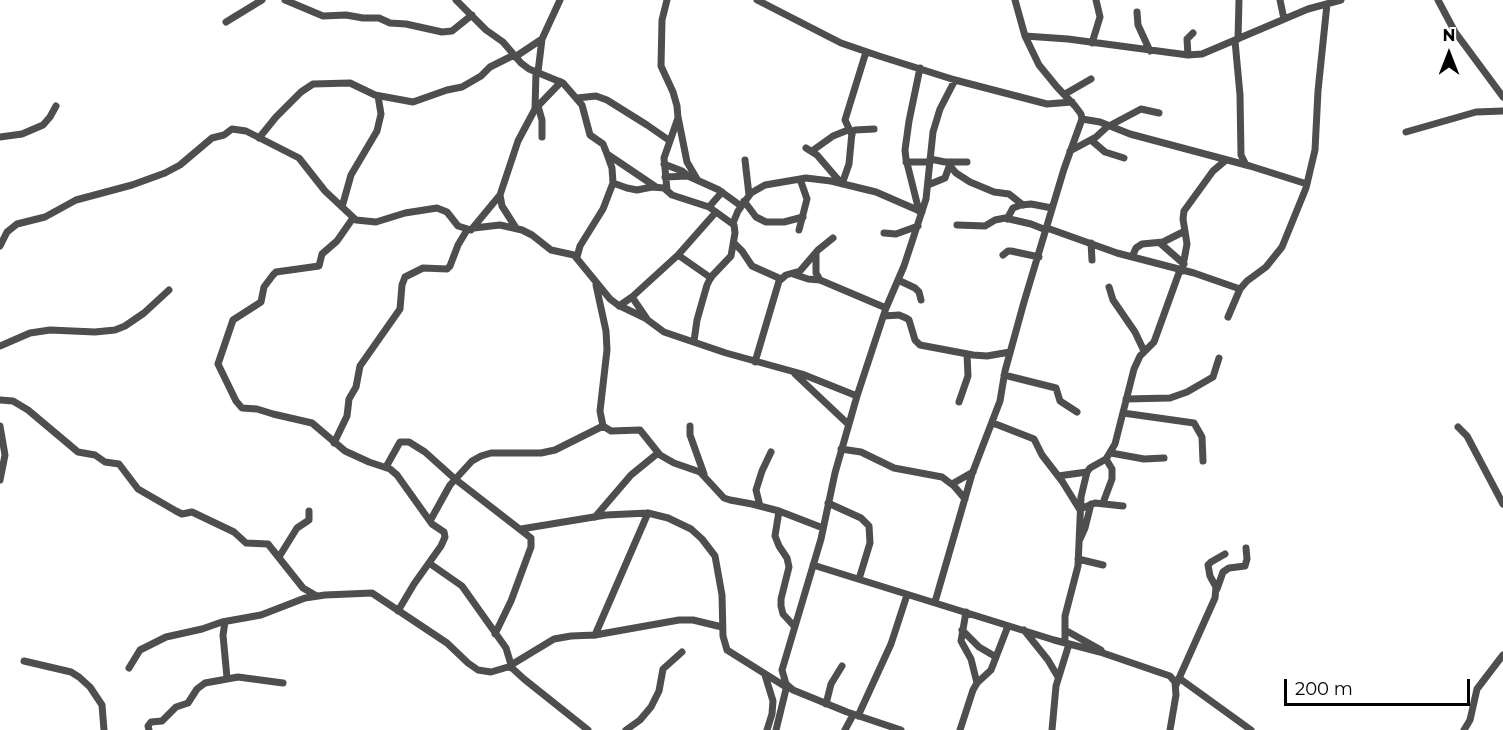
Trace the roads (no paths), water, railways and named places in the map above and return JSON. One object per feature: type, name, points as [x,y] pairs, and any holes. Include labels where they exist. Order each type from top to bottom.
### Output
[{"type":"street","points":[[226,22],[262,0]]},
{"type":"street","points":[[285,0],[323,16],[346,15],[379,18],[394,24],[406,24],[442,32],[452,31],[472,15]]},
{"type":"street","points":[[456,0],[486,30],[503,42],[526,67],[561,82],[577,98],[585,111],[590,135],[603,144],[613,183],[603,209],[580,246],[577,257]]},
{"type":"street","points":[[542,137],[542,120],[536,107],[537,72],[542,39],[560,0]]},
{"type":"street","points":[[667,0],[662,20],[661,66],[673,92],[689,167],[697,179]]},
{"type":"street","points":[[757,0],[841,43],[866,52],[955,80],[1047,104],[1072,102]]},
{"type":"street","points":[[935,602],[964,499],[1000,401],[1010,352],[1052,208],[1082,119],[1072,102],[1039,65],[1025,36],[1015,0]]},
{"type":"street","points":[[1092,43],[1100,17],[1096,0]]},
{"type":"street","points":[[1239,0],[1237,40],[1241,155],[1246,165]]},
{"type":"street","points":[[1280,0],[1284,19]]},
{"type":"street","points":[[1025,36],[1068,39],[1188,56],[1202,54],[1284,19],[1341,0]]},
{"type":"street","points":[[1437,0],[1455,32],[1503,97]]},
{"type":"street","points":[[1228,317],[1240,289],[1266,267],[1281,247],[1307,184],[1315,150],[1318,91],[1327,4]]},
{"type":"street","points":[[1137,12],[1138,25],[1150,51]]},
{"type":"street","points":[[1188,56],[1187,39],[1193,33]]},
{"type":"street","points":[[259,138],[301,92],[313,84],[347,82],[356,84],[378,96],[413,102],[456,89],[475,80],[490,67],[515,56],[542,39]]},
{"type":"street","points":[[842,184],[847,174],[850,132],[844,120],[866,52]]},
{"type":"street","points":[[920,68],[909,121],[906,162],[920,212]]},
{"type":"street","points":[[1065,94],[1091,79]]},
{"type":"street","points":[[776,730],[786,686],[782,670],[794,626],[803,604],[841,449],[886,308],[918,226],[928,185],[933,132],[940,109],[955,80]]},
{"type":"street","points":[[334,443],[347,416],[360,366],[400,309],[405,277],[423,268],[447,269],[450,266],[458,245],[500,195],[518,141],[536,107],[561,82]]},
{"type":"street","points":[[342,207],[351,175],[377,131],[381,114],[378,96]]},
{"type":"street","points":[[577,98],[596,96],[607,100],[670,141]]},
{"type":"street","points":[[0,137],[22,134],[43,124],[56,106]]},
{"type":"street","points":[[1070,152],[1108,126],[1142,109],[1159,113]]},
{"type":"street","points":[[1406,132],[1476,112],[1503,111]]},
{"type":"street","points":[[667,190],[664,164],[678,117]]},
{"type":"street","points":[[1082,119],[1307,184]]},
{"type":"street","points":[[0,246],[7,232],[17,224],[45,217],[76,200],[132,185],[165,173],[180,165],[212,138],[224,135],[230,129],[246,131],[299,158],[316,180],[353,218],[376,222],[405,213],[437,208],[443,210],[458,226],[470,229],[500,225],[516,228],[532,235],[551,250],[577,257],[618,306],[649,321],[664,332],[755,362],[794,372],[857,396]]},
{"type":"street","points":[[842,184],[809,149],[834,136],[855,130],[873,129]]},
{"type":"street","points":[[1090,140],[1105,152],[1124,158]]},
{"type":"street","points":[[607,154],[656,187],[667,190],[672,195],[709,207],[733,223],[735,229],[731,256],[711,278],[701,301],[694,341]]},
{"type":"street","points":[[745,160],[745,201]]},
{"type":"street","points":[[906,162],[930,160],[950,164],[967,162]]},
{"type":"street","points":[[1103,503],[1112,479],[1108,456],[1123,413],[1134,369],[1144,351],[1154,342],[1158,334],[1182,268],[1187,244],[1183,219],[1188,205],[1213,171],[1226,160]]},
{"type":"street","points":[[664,164],[688,176]]},
{"type":"street","points":[[928,185],[945,178],[950,164]]},
{"type":"street","points":[[950,164],[956,173],[970,182],[994,192],[1009,194],[1023,205]]},
{"type":"street","points":[[665,177],[688,176],[697,179],[745,201],[756,217],[766,222],[784,222],[803,217]]},
{"type":"street","points":[[733,223],[745,201],[765,185],[800,179],[842,184],[876,192],[920,212]]},
{"type":"street","points":[[799,230],[807,199],[800,179]]},
{"type":"street","points":[[613,183],[627,189],[637,190],[656,187]]},
{"type":"street","points":[[709,207],[722,192]]},
{"type":"street","points":[[500,195],[502,206],[516,228]]},
{"type":"street","points":[[1007,219],[1013,208],[1023,205],[1052,208]]},
{"type":"street","points":[[618,306],[632,297],[678,255],[716,212]]},
{"type":"street","points":[[353,218],[337,241],[325,251],[319,266],[276,272],[273,275],[264,287],[261,302],[233,320],[218,361],[220,370],[242,408],[256,408],[312,423],[345,451],[387,467],[397,475],[430,521],[444,532],[445,537],[441,546],[398,611]]},
{"type":"street","points":[[957,225],[985,226],[995,220],[1007,219],[1031,224],[1132,257],[1182,268],[1240,289]]},
{"type":"street","points":[[884,233],[896,234],[918,226]]},
{"type":"street","points":[[1132,257],[1136,248],[1142,244],[1160,243],[1185,231]]},
{"type":"street","points":[[755,362],[777,285],[781,279],[806,266],[816,253],[833,238]]},
{"type":"street","points":[[734,243],[752,266],[781,279]]},
{"type":"street","points":[[1090,243],[1092,260]]},
{"type":"street","points":[[1160,243],[1182,268]]},
{"type":"street","points":[[1004,255],[1011,251],[1039,257]]},
{"type":"street","points":[[816,253],[816,273],[820,280]]},
{"type":"street","points":[[678,255],[711,278]]},
{"type":"street","points":[[793,274],[820,280],[886,308]]},
{"type":"street","points":[[898,280],[915,288],[921,300]]},
{"type":"street","points":[[596,282],[606,331],[607,350],[600,411],[603,426],[610,431],[640,430],[658,453],[674,463],[695,470],[705,477],[724,498],[779,511],[823,528]]},
{"type":"street","points":[[1109,287],[1113,300],[1144,351]]},
{"type":"street","points":[[0,345],[30,333],[50,330],[90,332],[115,330],[144,313],[169,290]]},
{"type":"street","points":[[632,297],[649,321]]},
{"type":"street","points":[[884,316],[899,315],[906,318],[915,340],[920,345],[987,356],[1010,352]]},
{"type":"street","points":[[959,402],[968,376],[967,354]]},
{"type":"street","points":[[1126,399],[1170,398],[1187,392],[1213,377],[1219,358]]},
{"type":"street","points":[[794,372],[848,424]]},
{"type":"street","points":[[1004,375],[1056,388],[1060,401],[1077,412]]},
{"type":"street","points":[[0,400],[13,401],[28,410],[78,452],[94,455],[105,462],[119,464],[138,489],[158,498],[182,514],[192,512],[234,532],[246,543],[268,544],[303,588],[317,596]]},
{"type":"street","points":[[1123,413],[1194,423],[1202,437],[1203,461]]},
{"type":"street","points":[[993,423],[1034,439],[1042,455],[1080,510]]},
{"type":"street","points":[[0,426],[5,455],[0,480]]},
{"type":"street","points":[[430,521],[455,479],[472,461],[481,456],[491,453],[541,453],[555,450],[603,426]]},
{"type":"street","points":[[690,426],[690,435],[705,477]]},
{"type":"street","points":[[1458,427],[1467,436],[1503,504]]},
{"type":"street","points":[[387,467],[400,442],[404,440],[425,452],[455,479],[531,538],[531,547],[511,601],[495,634]]},
{"type":"street","points":[[841,449],[861,452],[910,473],[934,475],[951,484],[964,499]]},
{"type":"street","points":[[760,506],[756,490],[771,452]]},
{"type":"street","points":[[596,517],[631,475],[658,453]]},
{"type":"street","points":[[1052,730],[1054,698],[1067,643],[1065,616],[1076,577],[1080,510],[1087,472],[1108,456],[1164,458]]},
{"type":"street","points":[[951,484],[974,472]]},
{"type":"street","points":[[1058,476],[1087,472]]},
{"type":"street","points":[[828,503],[861,518],[869,526],[870,543],[859,579]]},
{"type":"street","points":[[1080,510],[1091,504],[1123,506]]},
{"type":"street","points":[[1079,540],[1085,528],[1091,504]]},
{"type":"street","points":[[279,557],[297,528],[309,520],[309,511]]},
{"type":"street","points":[[779,511],[775,536],[787,558],[789,567],[781,606],[783,614],[794,626]]},
{"type":"street","points":[[520,528],[596,517],[648,513],[668,518],[691,529],[715,556],[722,595],[724,644],[730,653],[794,690],[855,715],[901,730]]},
{"type":"street","points":[[595,635],[648,513]]},
{"type":"street","points":[[1170,730],[1177,681],[1211,611],[1222,572],[1229,568],[1245,566],[1246,548]]},
{"type":"street","points":[[1216,590],[1208,565],[1225,554]]},
{"type":"street","points":[[1078,559],[1103,565]]},
{"type":"street","points":[[429,563],[459,583],[508,654],[512,666],[588,730]]},
{"type":"street","points":[[813,565],[1170,676],[1247,729]]},
{"type":"street","points":[[129,668],[140,650],[154,642],[225,622],[261,615],[305,598],[317,596],[372,593],[447,643],[478,670],[491,672],[512,666],[554,639],[595,635],[679,620],[693,620],[722,627]]},
{"type":"street","points":[[839,730],[847,726],[855,715],[891,644],[907,595]]},
{"type":"street","points":[[966,612],[961,641],[971,659],[977,683]]},
{"type":"street","points":[[225,622],[223,630],[227,678]]},
{"type":"street","points":[[960,730],[965,710],[977,683],[991,670],[1008,626]]},
{"type":"street","points":[[962,630],[979,647],[996,657]]},
{"type":"street","points":[[1024,630],[1048,660],[1058,677]]},
{"type":"street","points":[[1065,630],[1098,647],[1105,654]]},
{"type":"street","points":[[626,730],[640,720],[651,707],[659,691],[663,669],[682,652]]},
{"type":"street","points":[[499,669],[508,654]]},
{"type":"street","points":[[1464,730],[1470,720],[1477,689],[1502,659]]},
{"type":"street","points":[[24,661],[79,676],[102,705],[104,730]]},
{"type":"street","points":[[826,704],[827,693],[842,666]]},
{"type":"street","points":[[765,675],[773,701],[767,730]]},
{"type":"street","points":[[149,730],[148,726],[151,722],[162,721],[176,707],[188,703],[201,686],[227,678],[267,680],[283,684]]}]
